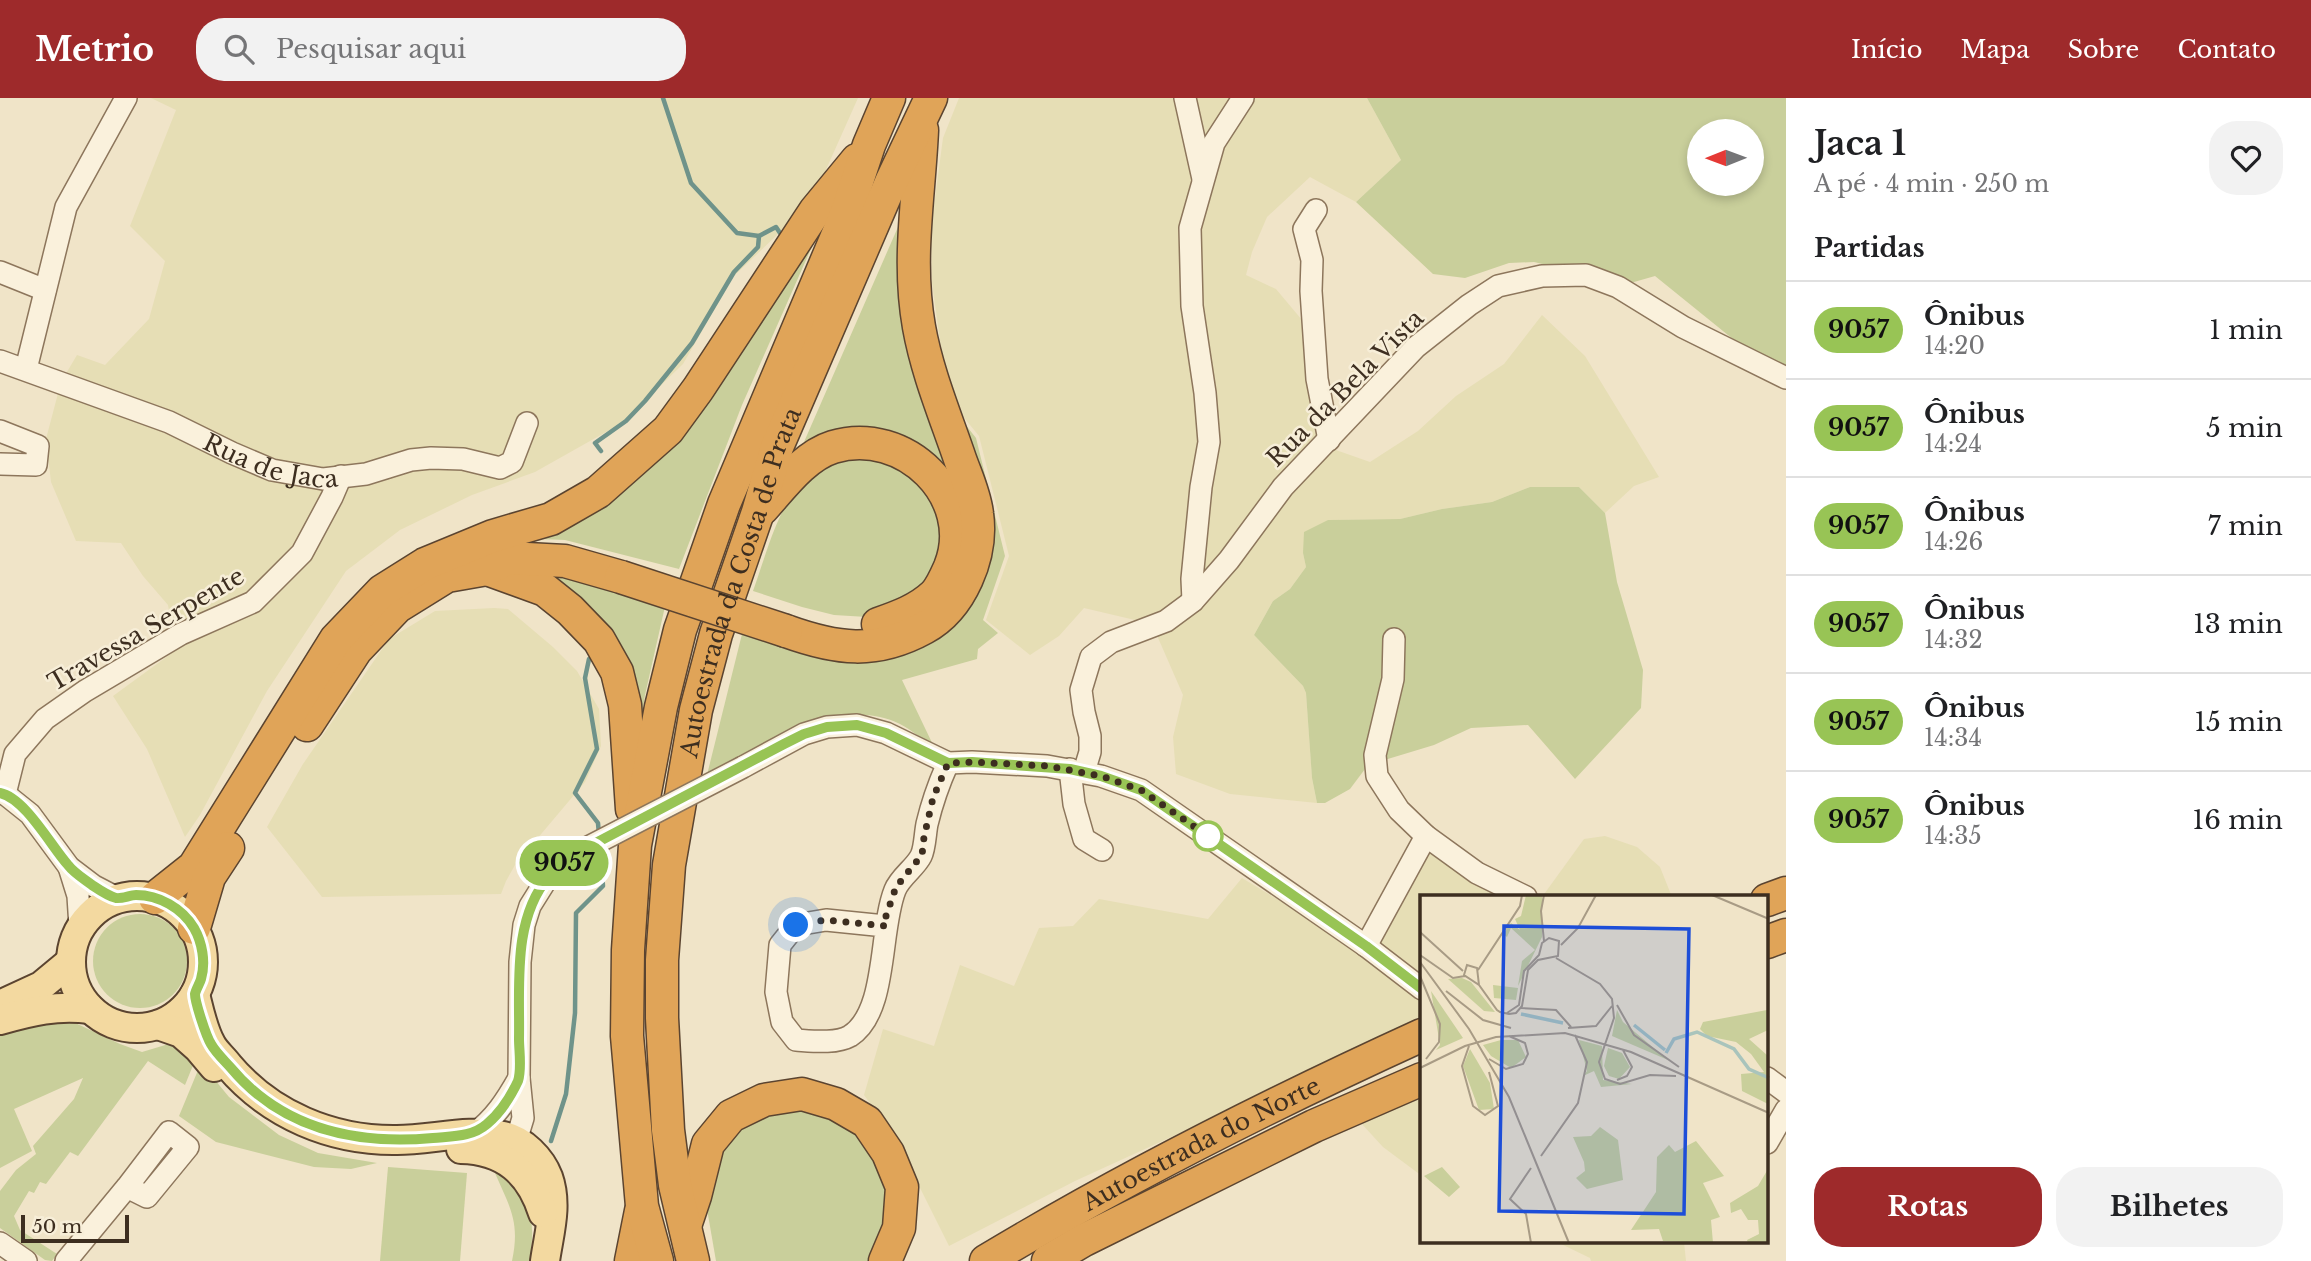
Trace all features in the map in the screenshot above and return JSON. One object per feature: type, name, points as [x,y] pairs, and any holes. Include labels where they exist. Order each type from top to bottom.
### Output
[{"type":"highway","name":"Autoestrada da Costa de Prata","points":[[657,1261],[642,1206],[627,1036],[628,950],[635,845],[661,707],[680,630],[724,504],[846,215],[869,145],[889,98]]},
{"type":"highway","name":"Autoestrada da Costa de Prata","points":[[693,1261],[675,1185],[664,1078],[662,960],[669,865],[696,710],[716,634],[777,447],[892,180],[927,108]]},
{"type":"highway","points":[[789,621],[816,642],[844,647],[874,646],[908,637],[933,623],[948,608],[973,566],[978,540],[977,514],[928,367],[919,325],[914,278],[913,229],[927,108]]},
{"type":"highway","points":[[194,928],[209,877],[356,650],[397,607],[479,558],[493,536],[551,519],[598,492],[668,430],[815,211],[869,145]]},
{"type":"highway","points":[[155,898],[194,867],[336,639],[382,591],[425,564],[479,558],[534,542],[572,547],[624,570],[789,621],[852,628],[870,626],[905,615],[935,594],[947,576],[953,558],[956,533],[953,511],[943,490],[928,471],[906,454],[887,445],[869,442],[832,447],[807,461],[758,512]]},
{"type":"highway","points":[[479,558],[545,590],[570,610],[599,640],[617,673],[625,705],[635,845]]},
{"type":"highway","points":[[1769,899],[1786,893]]},
{"type":"highway","points":[[1769,942],[1786,935]]},
{"type":"highway","name":"Autoestrada do Norte","points":[[986,1261],[1087,1201],[1298,1092],[1420,1036]]},
{"type":"highway","name":"Autoestrada do Norte","points":[[1048,1261],[1084,1240],[1314,1126],[1420,1080]]},
{"type":"highway","points":[[686,1223],[708,1144],[731,1116],[764,1100],[802,1094],[836,1104],[867,1122],[888,1153],[902,1187],[899,1228],[885,1261]]},
{"type":"highway","points":[[631,1261],[642,1206]]},
{"type":"main road","points":[[136,895],[155,898],[184,914],[194,928],[201,943],[202,978],[186,1007],[173,1018],[158,1025],[122,1027],[104,1020],[90,1009],[75,987],[70,962],[75,938],[90,914],[102,905],[117,898],[136,895]]},
{"type":"main road","points":[[0,1005],[41,986],[70,962]]},
{"type":"main road","points":[[195,994],[211,1044],[235,1073],[272,1105],[302,1122],[342,1136],[395,1140],[474,1134],[503,1136],[520,1172],[540,1202],[548,1233]]},
{"type":"main road","points":[[0,1020],[46,1008],[66,1006],[90,1009]]},
{"type":"main road","points":[[158,1025],[181,1033],[198,1048],[237,1094],[284,1130],[338,1148],[400,1153],[506,1147],[535,1156],[547,1175],[552,1194],[553,1215],[545,1261]]},
{"type":"street","points":[[26,369],[66,207],[126,98]]},
{"type":"street","points":[[1185,98],[1203,181]]},
{"type":"street","points":[[1193,601],[1192,579],[1201,487],[1209,442],[1205,393],[1192,306],[1190,228],[1214,144],[1243,98]]},
{"type":"street","points":[[1316,210],[1304,229],[1312,260],[1311,291],[1317,380],[1329,440]]},
{"type":"street","points":[[0,272],[45,290]]},
{"type":"street","name":"Rua da Bela Vista","points":[[1102,850],[1084,839],[1074,804],[1077,771],[1090,752],[1082,690],[1091,657],[1111,642],[1166,621],[1193,601],[1229,560],[1283,486],[1416,347],[1469,305],[1498,286],[1542,276],[1586,275],[1618,287],[1683,327],[1786,378]]},
{"type":"street","name":"Rua de Jaca","points":[[0,361],[169,422],[272,470],[323,478],[366,474],[411,460],[431,457],[463,459],[499,468],[512,462],[527,423]]},
{"type":"street","points":[[0,431],[38,446],[36,465],[0,464]]},
{"type":"street","name":"Travessa Serpente","points":[[3,794],[15,754],[45,719],[85,691],[181,634],[253,602],[302,553],[341,476]]},
{"type":"street","points":[[1394,639],[1393,679],[1375,755],[1377,776],[1399,810],[1426,836],[1477,873],[1522,895]]},
{"type":"street","points":[[506,1147],[523,1118],[519,1079],[520,962],[524,925],[530,906],[550,874],[573,855],[804,734],[843,724],[886,733],[948,763],[972,762],[1077,771],[1141,790],[1366,946],[1420,987]]},
{"type":"street","points":[[886,926],[826,920],[796,925],[780,945],[776,992],[782,1022],[796,1040],[825,1041],[849,1037],[867,1018],[877,992],[886,926],[886,916],[896,887],[922,855],[933,798],[948,763]]},
{"type":"street","points":[[3,794],[30,814],[69,867],[94,886],[117,898]]},
{"type":"street","points":[[1366,946],[1426,836]]},
{"type":"street","points":[[69,867],[78,896],[80,927]]},
{"type":"street","points":[[474,1134],[503,1107],[519,1079]]},
{"type":"street","points":[[1769,1079],[1786,1092]]},
{"type":"street","points":[[1769,1137],[1778,1111]]},
{"type":"street","points":[[66,1261],[127,1187]]},
{"type":"street","points":[[0,1243],[26,1261]]},
{"type":"shaded area","points":[[151,98],[858,98],[816,192],[776,236],[733,277],[683,364],[622,423],[535,472],[472,495],[400,530],[346,571],[267,691],[200,815],[185,837],[147,749],[113,696],[176,650],[168,605],[143,576],[121,543],[76,541],[51,482],[46,439],[61,382],[77,355],[105,365],[149,319],[165,261],[130,226],[176,110]]},
{"type":"shaded area","points":[[959,98],[1367,98],[1401,160],[1356,202],[1310,177],[1267,217],[1252,252],[1246,275],[1276,289],[1302,320],[1316,420],[1333,449],[1370,462],[1418,431],[1456,396],[1504,364],[1542,315],[1585,356],[1659,477],[1634,486],[1605,513],[1579,487],[1530,487],[1492,502],[1442,509],[1400,519],[1328,520],[1303,553],[1306,567],[1290,589],[1273,601],[1254,635],[1303,686],[1306,693],[1312,778],[1317,803],[1230,794],[1176,774],[1173,737],[1183,695],[1152,624],[1084,608],[1059,636],[1030,655],[986,620],[1009,556],[979,436],[948,398],[932,283],[931,228],[943,138]]},
{"type":"shaded area","points":[[508,609],[553,647],[577,671],[599,709],[601,746],[585,782],[515,865],[501,894],[322,897],[267,827],[303,764],[389,639],[435,611]]},
{"type":"shaded area","points":[[1605,836],[1637,847],[1660,867],[1671,895],[1543,895],[1584,839]]},
{"type":"shaded area","points":[[1429,851],[1496,895],[1420,895],[1420,1023],[1075,1181],[949,1246],[894,1136],[864,1095],[883,1029],[934,1046],[960,965],[1014,986],[1039,928],[1073,926],[1099,899],[1208,919],[1242,878],[1369,954]]},
{"type":"shaded area","points":[[1420,1095],[1420,1175],[1383,1147],[1361,1123]]},
{"type":"shaded area","points":[[1561,1244],[1684,1244],[1686,1261],[1591,1261],[1590,1258]]},
{"type":"green space","points":[[1367,98],[1786,98],[1786,369],[1744,348],[1655,276],[1620,286],[1534,262],[1509,263],[1465,278],[1433,274],[1356,202],[1401,160]]},
{"type":"green space","points":[[905,211],[961,496],[929,456],[797,458]]},
{"type":"green space","points":[[825,217],[742,405],[679,569],[565,540],[514,538],[591,505]]},
{"type":"green space","points":[[953,409],[976,438],[1005,556],[983,620],[998,633],[978,649],[977,659],[902,680],[935,749],[900,724],[876,716],[852,715],[800,727],[707,775],[743,630],[798,648],[956,620]]},
{"type":"green space","points":[[869,454],[919,473],[948,544],[929,584],[867,617],[834,615],[753,591],[780,516],[801,483],[814,470],[831,460]]},
{"type":"green space","points":[[1530,487],[1579,487],[1605,513],[1617,582],[1643,670],[1641,708],[1575,779],[1528,725],[1471,728],[1434,745],[1368,765],[1350,789],[1325,803],[1317,803],[1312,778],[1306,693],[1303,686],[1254,635],[1273,601],[1290,589],[1306,567],[1303,553],[1304,532],[1328,520],[1400,519],[1442,509],[1492,502]]},
{"type":"green space","points":[[543,573],[582,577],[666,602],[645,695],[635,760],[629,692]]},
{"type":"green space","points":[[140,914],[158,918],[173,928],[183,943],[187,961],[183,979],[173,994],[158,1004],[140,1008],[122,1004],[107,994],[97,979],[93,961],[97,943],[107,928],[122,918]]},
{"type":"green space","points":[[69,1020],[142,1052],[172,1043],[196,1058],[185,1085],[148,1061],[78,1156],[70,1152],[46,1184],[40,1182],[34,1193],[29,1191],[14,1216],[20,1230],[57,1254],[52,1261],[45,1260],[0,1228],[0,1191],[16,1170],[36,1154],[33,1146],[74,1099],[83,1078],[14,1109],[32,1151],[0,1168],[0,1035],[54,1021]]},
{"type":"green space","points":[[201,1063],[229,1097],[279,1135],[318,1153],[377,1163],[351,1169],[314,1167],[216,1142],[179,1116]]},
{"type":"green space","points":[[793,1104],[860,1127],[892,1201],[874,1261],[716,1261],[707,1209],[715,1159],[733,1133],[757,1114]]},
{"type":"green space","points":[[388,1167],[467,1173],[460,1261],[380,1261]]},
{"type":"green space","points":[[493,1168],[516,1188],[528,1208],[532,1230],[530,1261],[512,1261],[515,1234],[512,1213]]},
{"type":"waterway","points":[[663,98],[691,183],[737,233],[759,236],[776,227],[782,236]]},
{"type":"waterway","points":[[601,451],[595,443],[626,421],[692,343],[734,272],[758,247],[759,236]]},
{"type":"waterway","points":[[589,659],[585,678],[597,749],[575,793],[598,823],[599,835]]},
{"type":"waterway","points":[[551,1141],[566,1094],[575,1013],[576,913],[603,886],[600,847]]},
{"type":"bus line","name":"9057","points":[[0,793],[30,814],[69,867],[94,886],[117,898],[136,895],[155,898],[184,914],[201,943],[202,978],[195,994],[211,1044],[243,1082],[272,1105],[302,1122],[342,1136],[395,1140],[430,1138],[474,1134],[488,1123],[503,1107],[519,1079],[520,962],[524,925],[530,906],[550,874],[573,855],[784,744],[804,734],[843,724],[886,733],[948,763],[972,762],[1070,769],[1141,790],[1366,946],[1420,987]]},
{"type":"route","points":[[796,925],[826,920],[886,926],[886,916],[896,887],[922,855],[933,798],[948,763],[1047,766],[1101,776],[1141,790],[1208,836]]}]
